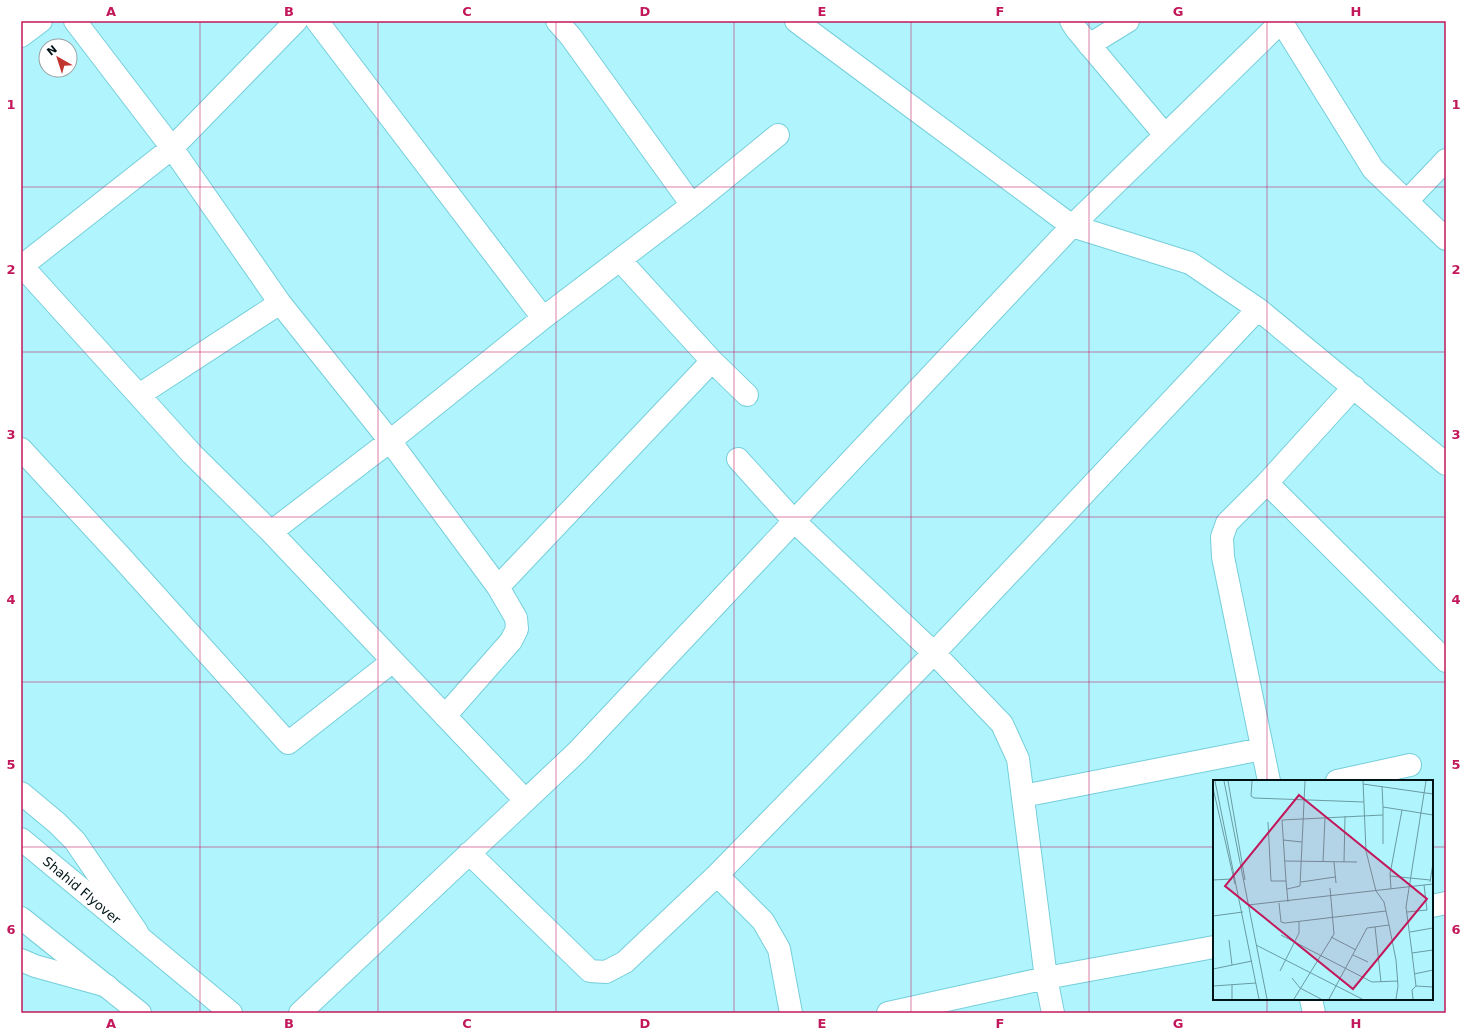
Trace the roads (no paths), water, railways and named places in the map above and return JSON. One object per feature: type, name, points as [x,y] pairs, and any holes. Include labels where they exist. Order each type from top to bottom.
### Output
[{"type":"main road","points":[[21,36],[41,21]]},
{"type":"main road","points":[[75,21],[172,148],[280,304],[390,441],[498,587],[516,618],[517,629],[511,641],[445,716]]},
{"type":"main road","points":[[296,21],[172,148],[22,266],[192,454],[271,532],[525,800]]},
{"type":"main road","points":[[317,21],[543,318]]},
{"type":"main road","points":[[557,21],[571,37],[692,205]]},
{"type":"main road","points":[[796,21],[1072,226],[1190,263],[1258,309],[1446,464]]},
{"type":"main road","points":[[1071,21],[1089,45],[1165,135]]},
{"type":"main road","points":[[1089,45],[1128,21]]},
{"type":"main road","points":[[300,1013],[576,752],[1072,226],[1281,21],[1373,169],[1446,239]]},
{"type":"main road","points":[[271,532],[390,441],[543,318],[692,205],[778,135]]},
{"type":"main road","points":[[1407,201],[1446,160]]},
{"type":"main road","points":[[620,260],[712,361],[747,395]]},
{"type":"main road","points":[[139,394],[280,304]]},
{"type":"main road","points":[[469,853],[590,970],[606,972],[626,962],[717,875],[934,653],[1258,309]]},
{"type":"main road","points":[[498,587],[712,361]]},
{"type":"main road","points":[[1269,780],[1223,557],[1222,537],[1227,523],[1267,483],[1354,387]]},
{"type":"main road","points":[[21,449],[132,569],[288,743],[393,661]]},
{"type":"main road","points":[[738,459],[794,521],[934,653],[1002,724],[1018,759],[1046,978],[1053,1013]]},
{"type":"main road","points":[[1267,483],[1446,661]]},
{"type":"main road","points":[[1023,796],[1262,749]]},
{"type":"main road","points":[[1342,780],[1410,765]]},
{"type":"main road","points":[[21,793],[76,841],[143,941]]},
{"type":"main road","name":"Shahid Flyover","points":[[29,846],[231,1013]]},
{"type":"main road","points":[[717,875],[763,921],[779,949],[791,1013]]},
{"type":"main road","points":[[1433,906],[1446,903]]},
{"type":"main road","points":[[21,918],[140,1013]]},
{"type":"main road","points":[[888,1013],[1046,978],[1213,946]]},
{"type":"main road","points":[[21,960],[35,966],[107,986]]},
{"type":"main road","points":[[1311,1000],[1314,1013]]}]
